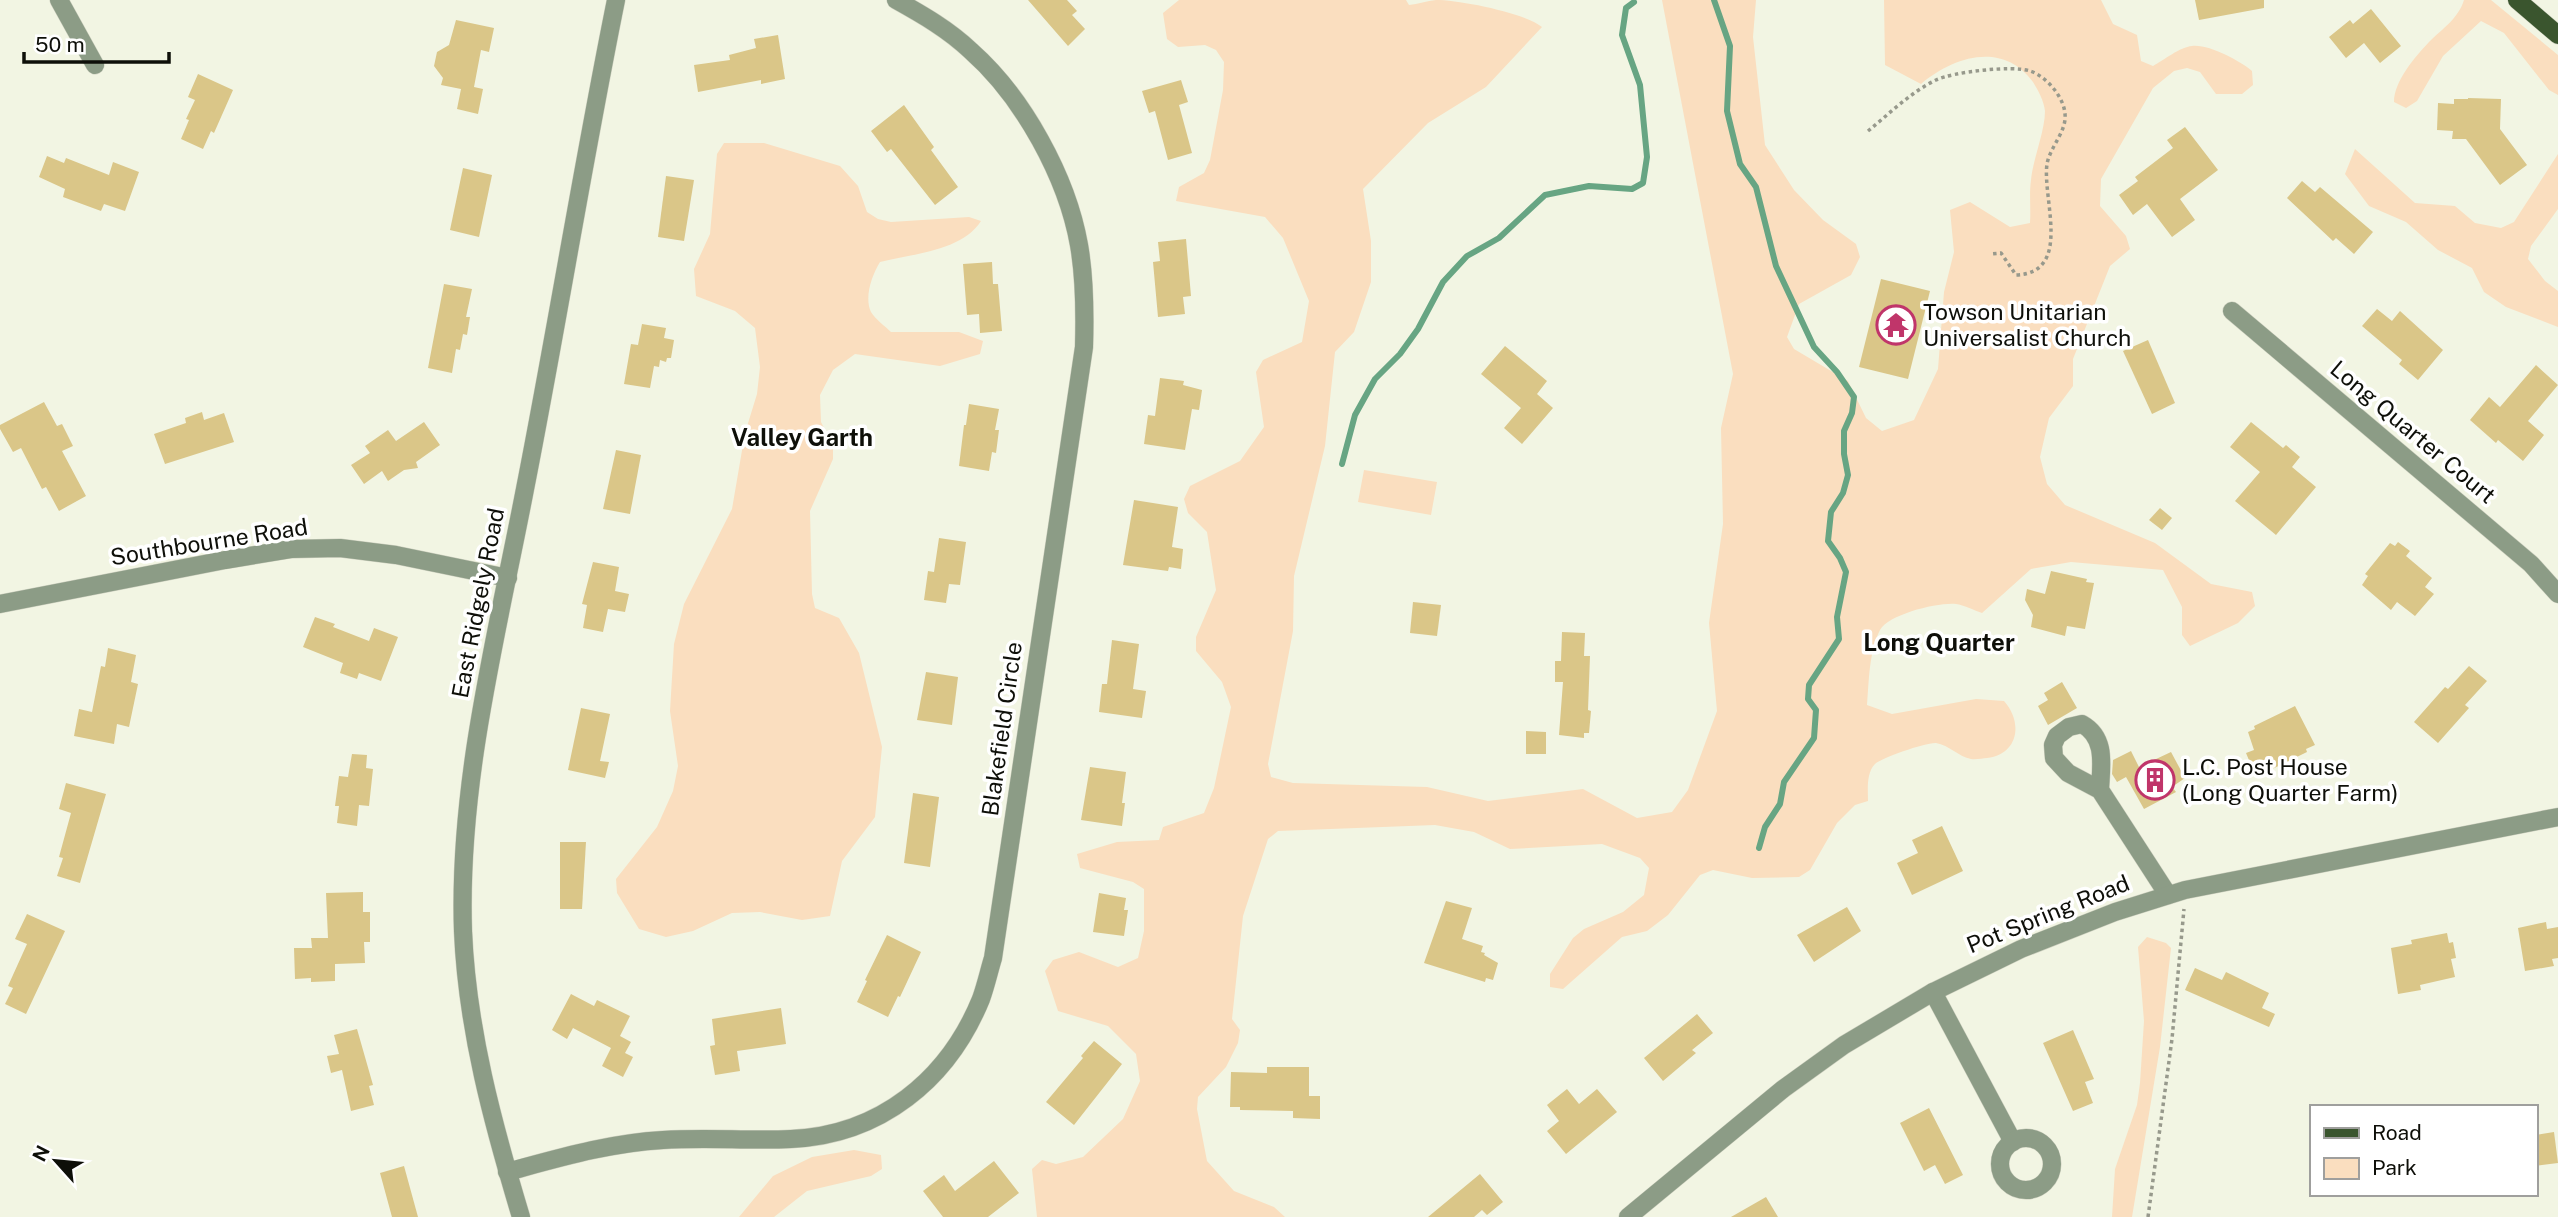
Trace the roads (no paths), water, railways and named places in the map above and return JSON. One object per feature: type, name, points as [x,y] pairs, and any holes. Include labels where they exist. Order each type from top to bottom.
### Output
[{"type":"main road","points":[[2517,0],[2558,35]]},
{"type":"street","points":[[59,0],[95,65]]},
{"type":"street","name":"East Ridgely Road","points":[[521,1217],[507,1172],[474,1035],[466,976],[463,898],[470,784],[616,0]]},
{"type":"street","name":"Blakefield Circle","points":[[507,1172],[588,1149],[635,1142],[792,1139],[827,1135],[854,1127],[884,1115],[912,1095],[941,1068],[962,1036],[980,1000],[993,958],[1084,347],[1085,300],[1075,231],[1064,191],[1040,141],[1009,93],[972,51],[931,20],[896,0]]},
{"type":"street","name":"Long Quarter Court","points":[[2232,311],[2531,564],[2558,594]]},
{"type":"street","name":"Southbourne Road","points":[[0,604],[292,549],[340,548],[396,555],[508,578]]},
{"type":"street","points":[[2100,790],[2176,892]]},
{"type":"street","name":"Pot Spring Road","points":[[1635,1215],[1750,1115],[1814,1066],[1933,992],[2040,940],[2176,892],[2558,817]]},
{"type":"street","points":[[1933,992],[2013,1142]]},
{"type":"waterway","points":[[1714,0],[1730,46],[1727,111],[1740,164],[1756,187],[1776,266],[1814,347],[1837,372],[1854,397],[1852,413],[1844,431],[1848,475],[1843,493],[1831,512],[1828,541],[1846,572],[1837,617],[1839,639],[1809,685],[1808,699],[1816,710],[1814,738],[1784,782],[1780,804],[1765,827],[1759,848]]},
{"type":"waterway","points":[[1342,464],[1355,415],[1375,379],[1400,354],[1418,329],[1443,282],[1467,256],[1499,238],[1545,195],[1589,186],[1632,189],[1643,183],[1647,157],[1640,85],[1622,35],[1626,8],[1634,2]]},
{"type":"place","name":"Towson Unitarian Universalist Church","points":[[1896,325]]},
{"type":"place","name":"L.C. Post House (Long Quarter Farm)","points":[[2155,780]]},
{"type":"district","name":"Valley Garth","points":[[802,438]]},
{"type":"district","name":"Long Quarter","points":[[1939,643]]}]
